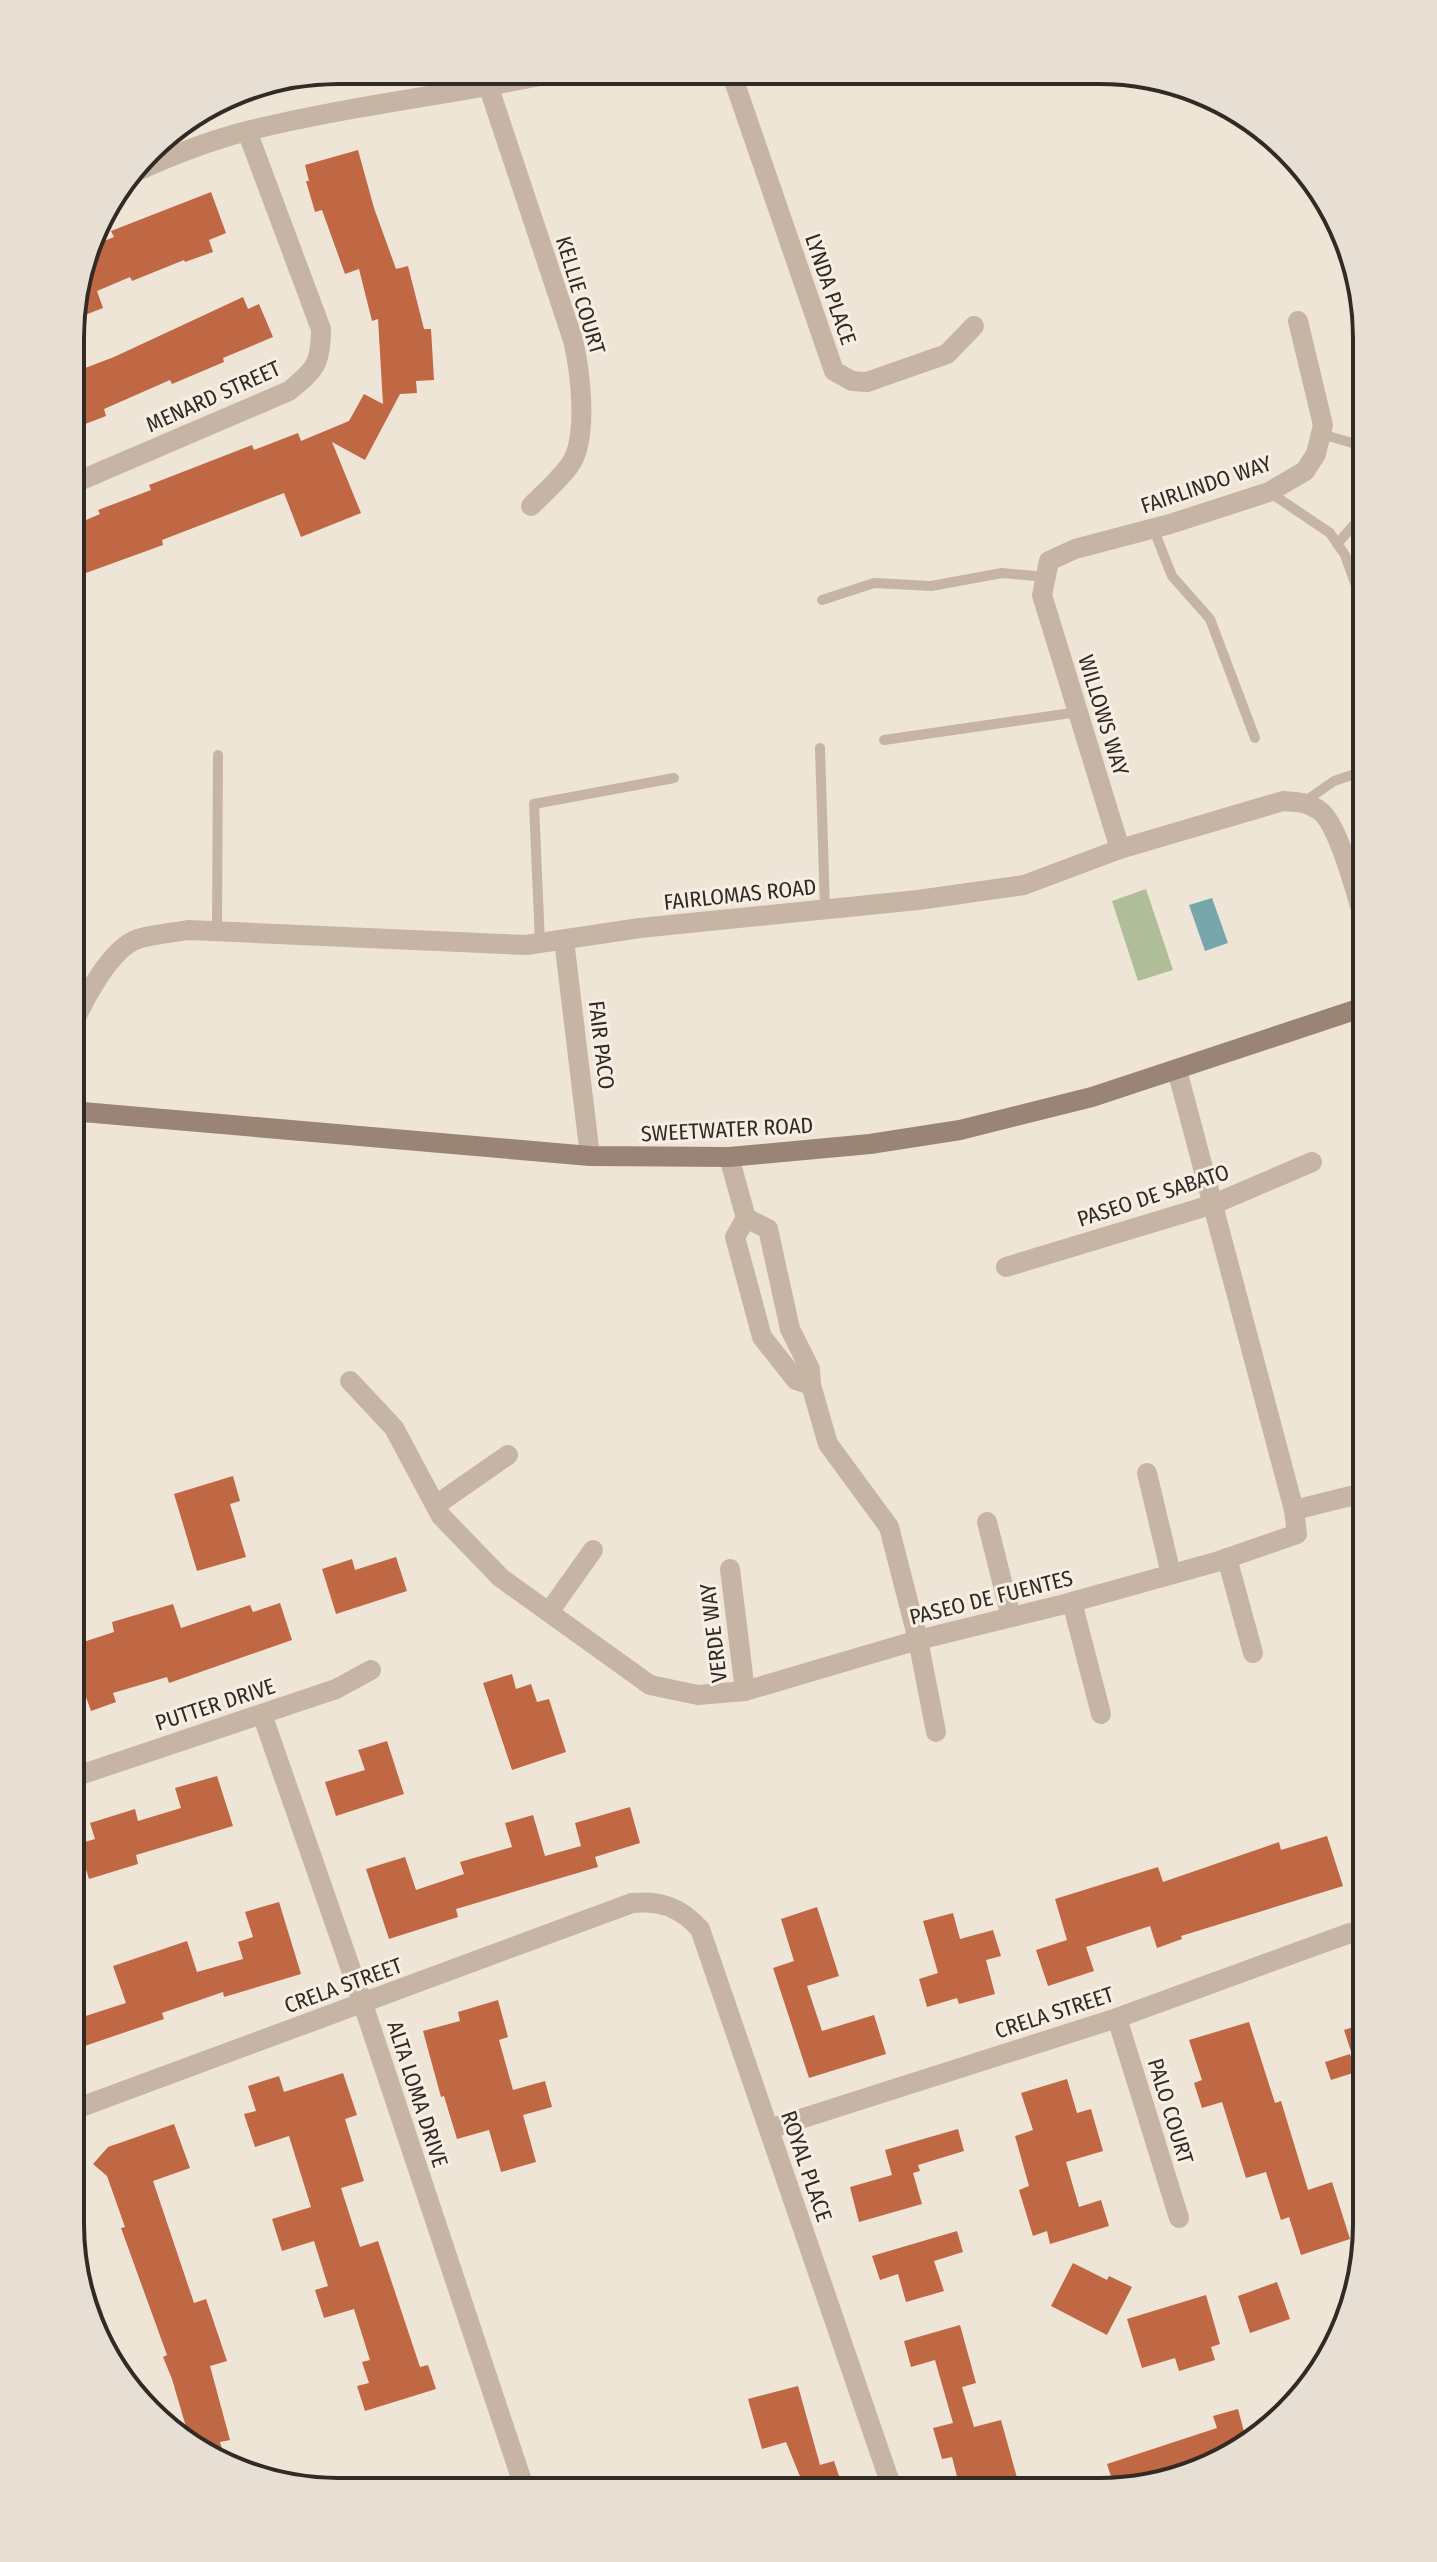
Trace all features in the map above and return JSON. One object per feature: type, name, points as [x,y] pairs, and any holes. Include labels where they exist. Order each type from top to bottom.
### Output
[{"type":"main road","name":"SWEETWATER ROAD","points":[[84,1112],[590,1156],[729,1157],[870,1144],[960,1130],[1092,1097],[1353,1011]]},
{"type":"street","points":[[153,164],[179,152],[247,131],[507,84]]},
{"type":"street","name":"LYNDA PLACE","points":[[735,84],[834,371],[852,381],[867,382],[947,354],[974,326]]},
{"type":"street","name":"KELLIE COURT","points":[[489,88],[573,340],[581,382],[580,424],[572,462],[531,506]]},
{"type":"street","name":"MENARD STREET","points":[[84,479],[289,391],[314,371],[321,350],[321,329],[247,131]]},
{"type":"street","points":[[1298,321],[1323,425],[1321,434]]},
{"type":"street","name":"FAIRLINDO WAY","points":[[1044,586],[1049,561],[1075,549],[1269,492],[1305,471],[1316,454],[1321,434]]},
{"type":"street","name":"WILLOWS WAY","points":[[1044,586],[1120,849]]},
{"type":"street","name":"FAIRLOMAS ROAD","points":[[84,988],[135,940],[188,930],[526,945],[640,928],[1024,885],[1120,849],[1283,801],[1304,802]]},
{"type":"street","points":[[1304,802],[1322,812],[1337,839],[1353,886]]},
{"type":"street","name":"FAIR PACO","points":[[564,940],[590,1156]]},
{"type":"street","points":[[1177,1070],[1294,1510],[1352,1496]]},
{"type":"street","points":[[729,1157],[746,1218],[735,1237],[762,1337],[796,1380],[811,1385]]},
{"type":"street","name":"PASEO DE SABATO","points":[[1006,1267],[1214,1204],[1312,1162]]},
{"type":"street","points":[[746,1218],[768,1229],[790,1329],[810,1369],[811,1385],[828,1444],[889,1527],[918,1640],[936,1732]]},
{"type":"street","name":"PASEO DE FUENTES","points":[[350,1381],[394,1428],[441,1516],[501,1578],[650,1685],[698,1695],[745,1691],[918,1640],[1072,1602],[1227,1558],[1297,1534],[1294,1510]]},
{"type":"street","points":[[436,1505],[508,1455]]},
{"type":"street","points":[[1147,1473],[1171,1574]]},
{"type":"street","points":[[987,1522],[1011,1617]]},
{"type":"street","points":[[549,1612],[593,1550]]},
{"type":"street","points":[[1227,1558],[1253,1653]]},
{"type":"street","name":"VERDE WAY","points":[[730,1569],[745,1691]]},
{"type":"street","points":[[1072,1602],[1101,1714]]},
{"type":"street","name":"PUTTER DRIVE","points":[[84,1774],[336,1689],[371,1670]]},
{"type":"street","name":"ALTA LOMA DRIVE","points":[[262,1714],[363,2004],[521,2478]]},
{"type":"street","name":"ROYAL PLACE","points":[[632,1903],[658,1902],[670,1906],[681,1911],[700,1929],[889,2478]]},
{"type":"street","name":"CRELA STREET","points":[[84,2106],[632,1903]]},
{"type":"street","name":"CRELA STREET","points":[[769,2129],[1117,2018],[1352,1934]]},
{"type":"street","name":"PALO COURT","points":[[1117,2018],[1179,2218]]},
{"type":"lane","points":[[1321,434],[1353,443]]},
{"type":"lane","points":[[1269,492],[1330,533],[1345,555],[1353,577]]},
{"type":"lane","points":[[1337,544],[1353,526]]},
{"type":"lane","points":[[1153,528],[1172,576],[1210,619],[1255,738]]},
{"type":"lane","points":[[822,600],[874,583],[931,586],[1002,573],[1044,586]]},
{"type":"lane","points":[[884,740],[1078,712]]},
{"type":"lane","points":[[820,748],[825,909]]},
{"type":"lane","points":[[217,931],[218,755]]},
{"type":"lane","points":[[1304,802],[1334,781],[1353,775]]},
{"type":"lane","points":[[540,943],[534,804],[674,778]]},
{"type":"green space","points":[[1146,889],[1173,970],[1138,981],[1112,901]]},
{"type":"water","points":[[1212,898],[1228,943],[1205,951],[1189,905]]},
{"type":"building","points":[[358,150],[374,208],[396,269],[408,266],[424,329],[431,329],[434,380],[416,381],[417,393],[400,394],[365,460],[332,442],[361,513],[301,537],[284,493],[162,540],[163,545],[84,574],[84,521],[100,514],[98,510],[151,490],[149,485],[252,445],[254,450],[298,433],[301,441],[349,421],[364,394],[383,404],[378,319],[372,321],[359,269],[345,274],[322,210],[315,212],[305,165]]},
{"type":"building","points":[[211,192],[226,233],[209,240],[213,252],[132,281],[130,277],[97,291],[103,308],[85,315],[93,272],[103,241],[114,237],[111,231]]},
{"type":"building","points":[[243,297],[248,309],[259,304],[273,337],[223,358],[224,362],[172,384],[170,380],[104,409],[106,416],[84,424],[84,368]]},
{"type":"building","points":[[233,1476],[240,1501],[230,1504],[246,1557],[197,1571],[174,1494]]},
{"type":"building","points":[[396,1557],[407,1591],[336,1614],[322,1569],[352,1559],[355,1570]]},
{"type":"building","points":[[280,1603],[292,1640],[169,1683],[167,1677],[113,1693],[116,1702],[91,1711],[84,1691],[84,1642],[114,1632],[112,1622],[173,1604],[181,1628],[250,1605],[253,1612]]},
{"type":"building","points":[[512,1674],[516,1689],[531,1684],[537,1702],[549,1699],[566,1752],[512,1770],[483,1683]]},
{"type":"building","points":[[387,1741],[404,1794],[336,1816],[325,1782],[365,1770],[358,1750]]},
{"type":"building","points":[[217,1776],[233,1826],[136,1855],[138,1864],[89,1879],[84,1863],[84,1842],[95,1839],[90,1823],[135,1809],[138,1821],[181,1808],[175,1788]]},
{"type":"building","points":[[630,1807],[640,1843],[595,1857],[598,1867],[456,1909],[458,1917],[389,1939],[366,1869],[405,1857],[416,1890],[464,1874],[460,1862],[512,1847],[505,1823],[533,1815],[545,1856],[581,1846],[575,1823]]},
{"type":"building","points":[[1327,1836],[1343,1886],[1181,1936],[1182,1939],[1157,1948],[1150,1926],[1086,1947],[1094,1971],[1048,1986],[1036,1950],[1067,1940],[1055,1899],[1158,1867],[1163,1882],[1279,1842],[1281,1850]]},
{"type":"building","points":[[279,1902],[301,1974],[224,1997],[223,1992],[162,2013],[164,2019],[84,2046],[84,2016],[126,2003],[113,1966],[187,1941],[197,1972],[243,1959],[238,1942],[253,1937],[245,1912]]},
{"type":"building","points":[[817,1907],[839,1976],[807,1986],[822,2031],[874,2015],[886,2054],[809,2078],[773,1968],[794,1961],[781,1919]]},
{"type":"building","points":[[953,1913],[960,1939],[993,1930],[1001,1956],[986,1960],[995,1994],[959,2004],[957,1998],[927,2007],[919,1979],[938,1973],[923,1921]]},
{"type":"building","points":[[498,2000],[508,2037],[499,2040],[513,2090],[545,2081],[552,2107],[523,2115],[536,2162],[501,2172],[489,2130],[457,2139],[444,2096],[441,2097],[423,2031],[460,2021],[458,2012]]},
{"type":"building","points":[[1249,2022],[1275,2103],[1281,2101],[1308,2190],[1332,2182],[1350,2239],[1301,2255],[1289,2217],[1281,2220],[1266,2172],[1246,2178],[1222,2102],[1202,2108],[1194,2083],[1202,2080],[1189,2040]]},
{"type":"building","points":[[1352,2027],[1352,2055],[1344,2030]]},
{"type":"building","points":[[1350,2054],[1352,2073],[1331,2080],[1325,2062]]},
{"type":"building","points":[[343,2073],[357,2115],[345,2119],[364,2181],[341,2188],[360,2247],[378,2241],[420,2367],[428,2365],[436,2389],[365,2411],[357,2386],[369,2383],[362,2362],[370,2360],[354,2309],[324,2318],[315,2290],[328,2286],[314,2241],[282,2251],[272,2219],[311,2207],[289,2136],[255,2147],[244,2114],[256,2111],[248,2086],[279,2076],[284,2092]]},
{"type":"building","points":[[1067,2079],[1077,2113],[1091,2109],[1103,2151],[1066,2162],[1079,2207],[1101,2200],[1109,2226],[1050,2244],[1047,2231],[1033,2236],[1019,2190],[1029,2186],[1015,2136],[1033,2130],[1021,2093]]},
{"type":"building","points":[[174,2124],[190,2168],[153,2181],[194,2303],[206,2299],[227,2361],[210,2366],[230,2440],[220,2442],[222,2450],[186,2428],[163,2357],[167,2355],[121,2228],[125,2227],[107,2176],[93,2164],[108,2147]]},
{"type":"building","points":[[958,2129],[964,2151],[918,2165],[920,2171],[913,2173],[922,2204],[859,2222],[850,2187],[892,2175],[885,2150]]},
{"type":"building","points":[[957,2231],[963,2252],[934,2261],[944,2291],[906,2302],[898,2274],[880,2280],[872,2256]]},
{"type":"building","points":[[1073,2263],[1107,2280],[1109,2276],[1132,2287],[1107,2335],[1051,2306]]},
{"type":"building","points":[[1277,2282],[1290,2319],[1250,2333],[1238,2296]]},
{"type":"building","points":[[1206,2295],[1220,2344],[1211,2347],[1215,2360],[1179,2371],[1175,2358],[1142,2368],[1127,2319]]},
{"type":"building","points":[[960,2325],[976,2383],[962,2387],[974,2427],[1001,2420],[1017,2478],[957,2478],[952,2457],[942,2459],[933,2428],[953,2423],[935,2360],[911,2367],[904,2341]]},
{"type":"building","points":[[798,2386],[820,2465],[834,2461],[840,2478],[801,2478],[786,2442],[762,2449],[748,2399]]},
{"type":"building","points":[[1238,2409],[1244,2432],[1181,2465],[1111,2477],[1107,2464],[1217,2428],[1213,2416]]}]
